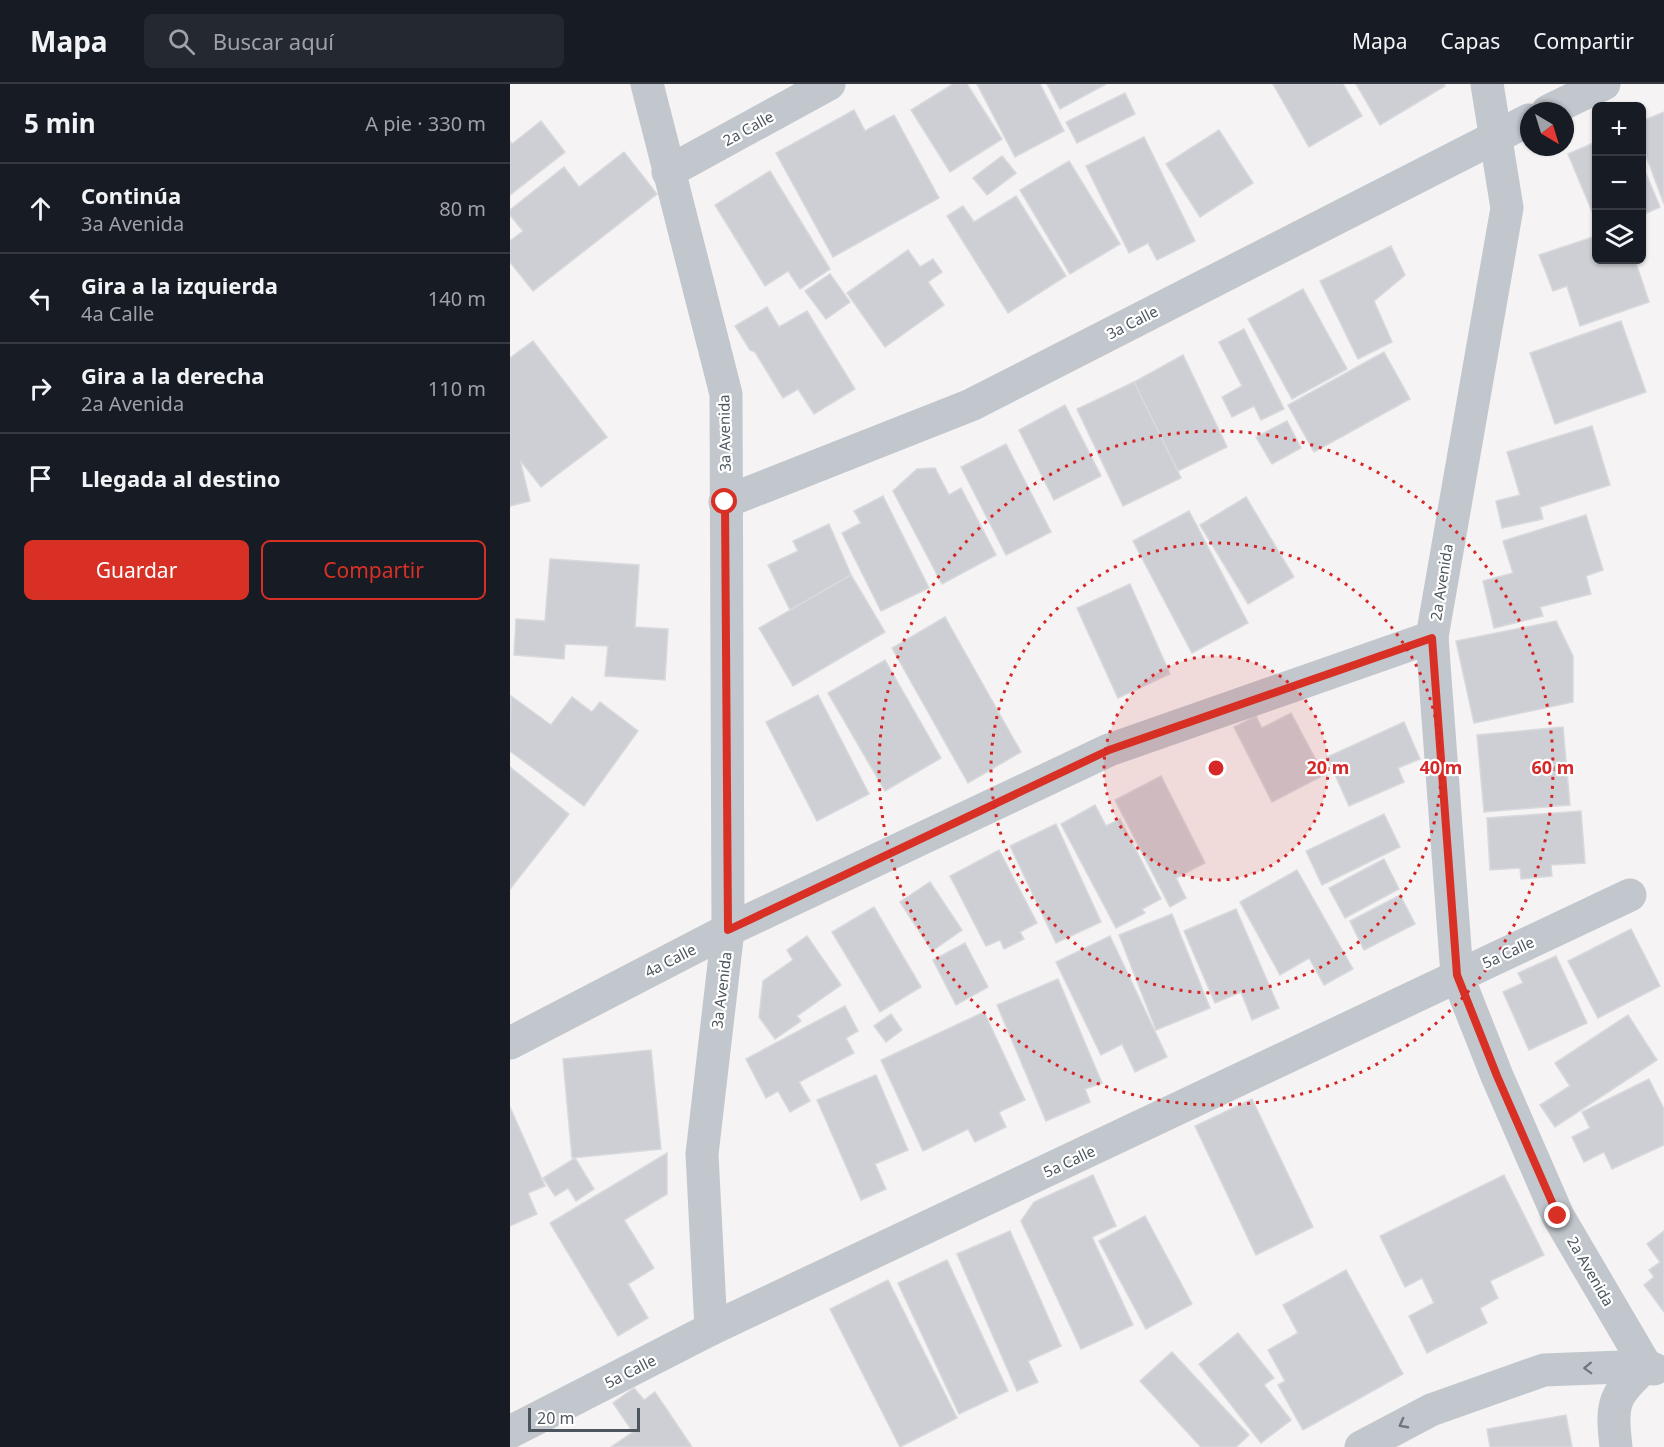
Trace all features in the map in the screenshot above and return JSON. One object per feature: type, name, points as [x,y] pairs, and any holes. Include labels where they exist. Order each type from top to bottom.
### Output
[{"type":"street","name":"3a Avenida","points":[[647,84],[726,394],[728,930],[702,1154],[711,1329]]},
{"type":"street","name":"2a Calle","points":[[668,172],[829,84]]},
{"type":"street","name":"2a Avenida","points":[[1487,84],[1507,208],[1432,638],[1457,975],[1497,1076],[1558,1216],[1655,1369]]},
{"type":"street","points":[[1567,102],[1604,84]]},
{"type":"street","name":"3a Calle","points":[[725,502],[971,405],[1520,124]]},
{"type":"street","name":"4a Calle","points":[[510,1043],[728,930],[1109,750],[1432,638]]},
{"type":"street","name":"5a Calle","points":[[510,1432],[711,1329],[1630,895]]},
{"type":"street","points":[[1361,1447],[1431,1410],[1544,1370],[1655,1369]]},
{"type":"street","points":[[1616,1447],[1612,1415],[1622,1388],[1655,1369]]},
{"type":"building","points":[[953,84],[967,84],[1002,139],[950,172],[911,110]]},
{"type":"building","points":[[977,84],[1040,84],[1064,131],[1015,157]]},
{"type":"building","points":[[1047,84],[1106,84],[1060,109]]},
{"type":"building","points":[[1273,84],[1343,84],[1362,116],[1309,147]]},
{"type":"building","points":[[1356,84],[1444,84],[1445,86],[1380,125]]},
{"type":"building","points":[[1125,93],[1135,114],[1077,143],[1066,122]]},
{"type":"building","points":[[854,110],[865,131],[894,115],[939,198],[833,257],[776,153]]},
{"type":"building","points":[[1664,112],[1664,204],[1646,156],[1646,119]]},
{"type":"building","points":[[541,121],[565,152],[510,195],[510,141],[512,144]]},
{"type":"building","points":[[1219,130],[1253,183],[1200,217],[1166,164]]},
{"type":"building","points":[[1144,137],[1195,241],[1157,260],[1148,243],[1129,253],[1086,166]]},
{"type":"building","points":[[1592,144],[1592,211],[1569,156],[1574,156],[1574,151]]},
{"type":"building","points":[[624,152],[657,194],[533,291],[510,262],[510,241],[523,231],[510,215],[510,210],[564,167],[579,187]]},
{"type":"building","points":[[1002,156],[1016,173],[987,195],[973,178]]},
{"type":"building","points":[[1069,161],[1120,244],[1070,274],[1020,190]]},
{"type":"building","points":[[770,171],[830,269],[800,289],[788,271],[765,286],[715,205]]},
{"type":"building","points":[[1646,174],[1660,207],[1646,213]]},
{"type":"building","points":[[1016,196],[1066,276],[1008,313],[947,216],[963,206],[974,222]]},
{"type":"building","points":[[1592,237],[1592,264],[1636,264],[1649,302],[1580,326],[1567,286],[1553,291],[1539,255]]},
{"type":"building","points":[[1391,246],[1405,275],[1374,301],[1392,342],[1358,359],[1320,281]]},
{"type":"building","points":[[908,250],[920,267],[933,259],[942,272],[928,282],[944,305],[885,347],[847,293]]},
{"type":"building","points":[[830,274],[850,302],[826,319],[805,291]]},
{"type":"building","points":[[1303,289],[1347,369],[1292,399],[1248,319]]},
{"type":"building","points":[[767,307],[779,327],[807,311],[855,389],[814,414],[798,389],[783,398],[755,352],[750,350],[735,326]]},
{"type":"building","points":[[1621,321],[1646,392],[1555,424],[1530,353]]},
{"type":"building","points":[[1244,329],[1284,409],[1261,420],[1254,406],[1232,417],[1222,397],[1242,386],[1219,342]]},
{"type":"building","points":[[533,341],[607,437],[541,487],[520,460],[530,501],[510,506],[510,358]]},
{"type":"building","points":[[1384,352],[1410,399],[1314,452],[1288,405]]},
{"type":"building","points":[[1183,355],[1227,447],[1178,471],[1134,382]]},
{"type":"building","points":[[1134,382],[1181,478],[1123,506],[1077,409]]},
{"type":"building","points":[[1065,405],[1101,476],[1054,500],[1019,430]]},
{"type":"building","points":[[1287,421],[1301,448],[1272,464],[1256,437]]},
{"type":"building","points":[[1592,426],[1610,485],[1540,507],[1543,519],[1502,528],[1496,501],[1520,495],[1507,452]]},
{"type":"building","points":[[1006,444],[1051,532],[1006,555],[961,467]]},
{"type":"building","points":[[935,468],[949,495],[961,488],[996,555],[942,584],[893,491],[917,469]]},
{"type":"building","points":[[883,496],[929,588],[881,611],[842,533],[861,523],[854,511]]},
{"type":"building","points":[[1246,497],[1294,577],[1248,604],[1200,525]]},
{"type":"building","points":[[1189,511],[1248,623],[1192,653],[1133,541]]},
{"type":"building","points":[[1586,515],[1603,570],[1586,576],[1591,594],[1540,607],[1543,616],[1494,628],[1483,581],[1513,573],[1503,541]]},
{"type":"building","points":[[829,524],[851,575],[790,610],[768,565],[798,551],[793,541]]},
{"type":"building","points":[[550,559],[639,565],[635,627],[668,629],[665,680],[605,676],[608,646],[565,644],[564,659],[514,655],[516,619],[545,621]]},
{"type":"building","points":[[851,575],[885,632],[793,686],[759,628]]},
{"type":"building","points":[[1130,584],[1170,674],[1118,698],[1077,608]]},
{"type":"building","points":[[945,617],[1021,752],[968,783],[892,648]]},
{"type":"building","points":[[1556,621],[1573,656],[1573,702],[1474,723],[1456,641]]},
{"type":"building","points":[[885,660],[941,758],[885,791],[828,693]]},
{"type":"building","points":[[818,695],[869,794],[817,821],[766,722]]},
{"type":"building","points":[[511,696],[551,725],[572,697],[592,712],[600,702],[638,731],[584,806],[510,751]]},
{"type":"building","points":[[1291,713],[1324,775],[1272,802],[1234,727],[1256,716],[1262,728]]},
{"type":"building","points":[[1404,722],[1420,759],[1398,768],[1404,782],[1349,806],[1327,757]]},
{"type":"building","points":[[1563,727],[1570,805],[1484,812],[1477,735]]},
{"type":"building","points":[[510,767],[569,814],[510,889]]},
{"type":"building","points":[[1161,776],[1205,863],[1176,878],[1186,898],[1170,907],[1115,800]]},
{"type":"building","points":[[1095,805],[1106,826],[1120,819],[1161,899],[1142,909],[1145,913],[1116,928],[1061,824]]},
{"type":"building","points":[[1581,811],[1585,863],[1551,865],[1552,876],[1521,879],[1520,868],[1490,870],[1487,818]]},
{"type":"building","points":[[1384,814],[1400,847],[1322,885],[1306,851]]},
{"type":"building","points":[[1056,824],[1101,922],[1056,943],[1010,846]]},
{"type":"building","points":[[999,850],[1037,923],[1020,932],[1024,939],[1004,949],[1000,940],[986,946],[950,876]]},
{"type":"building","points":[[1384,859],[1399,889],[1345,918],[1329,888]]},
{"type":"building","points":[[1297,870],[1353,969],[1324,985],[1309,958],[1280,975],[1240,902]]},
{"type":"building","points":[[930,882],[962,930],[932,951],[900,902]]},
{"type":"building","points":[[1400,895],[1415,924],[1364,950],[1350,921]]},
{"type":"building","points":[[874,907],[921,987],[880,1012],[832,932]]},
{"type":"building","points":[[1236,909],[1279,1008],[1252,1020],[1241,992],[1215,1003],[1184,931]]},
{"type":"building","points":[[1172,914],[1210,1008],[1156,1030],[1119,935]]},
{"type":"building","points":[[1631,929],[1660,986],[1598,1018],[1568,961]]},
{"type":"building","points":[[807,936],[841,985],[797,1016],[801,1021],[775,1039],[759,1017],[763,981],[793,960],[787,950]]},
{"type":"building","points":[[1110,936],[1167,1057],[1135,1072],[1122,1044],[1101,1055],[1056,962]]},
{"type":"building","points":[[965,943],[988,987],[956,1005],[933,960]]},
{"type":"building","points":[[1556,956],[1587,1023],[1529,1050],[1503,992],[1523,983],[1518,973]]},
{"type":"building","points":[[1058,979],[1102,1083],[1085,1089],[1090,1102],[1046,1121],[997,1005]]},
{"type":"building","points":[[845,1006],[858,1031],[846,1038],[854,1053],[799,1082],[810,1101],[790,1112],[778,1091],[766,1098],[746,1059]]},
{"type":"building","points":[[984,1012],[1025,1100],[999,1112],[1006,1127],[975,1142],[968,1129],[923,1151],[881,1060]]},
{"type":"building","points":[[891,1014],[902,1030],[886,1042],[874,1026]]},
{"type":"building","points":[[1628,1015],[1657,1060],[1555,1127],[1540,1105],[1570,1086],[1555,1063]]},
{"type":"building","points":[[651,1050],[661,1149],[572,1158],[563,1059]]},
{"type":"building","points":[[876,1075],[908,1150],[875,1164],[886,1189],[861,1200],[817,1100]]},
{"type":"building","points":[[1649,1079],[1664,1109],[1664,1145],[1612,1169],[1604,1152],[1584,1162],[1572,1137],[1590,1128],[1582,1112]]},
{"type":"building","points":[[1252,1099],[1313,1227],[1256,1255],[1195,1126]]},
{"type":"building","points":[[510,1107],[545,1186],[528,1193],[537,1214],[510,1226]]},
{"type":"building","points":[[667,1153],[667,1194],[624,1220],[654,1268],[628,1284],[648,1318],[618,1336],[550,1223]]},
{"type":"building","points":[[575,1158],[594,1189],[576,1201],[568,1188],[555,1196],[543,1178]]},
{"type":"building","points":[[1093,1175],[1116,1226],[1092,1237],[1133,1325],[1081,1349],[1021,1221],[1034,1202]]},
{"type":"building","points":[[1504,1175],[1544,1255],[1490,1281],[1498,1298],[1480,1308],[1487,1323],[1427,1353],[1409,1316],[1434,1303],[1422,1278],[1405,1287],[1380,1236]]},
{"type":"building","points":[[1145,1216],[1192,1304],[1146,1329],[1099,1241]]},
{"type":"building","points":[[1010,1231],[1061,1346],[1028,1361],[1038,1382],[1017,1391],[957,1254]]},
{"type":"building","points":[[1664,1231],[1664,1312],[1644,1285],[1654,1277],[1649,1270],[1660,1262],[1647,1244]]},
{"type":"building","points":[[947,1260],[1008,1391],[959,1414],[898,1283]]},
{"type":"building","points":[[1346,1270],[1403,1374],[1303,1430],[1278,1385],[1285,1381],[1268,1350],[1298,1333],[1283,1305]]},
{"type":"building","points":[[888,1280],[957,1418],[900,1447],[830,1309]]},
{"type":"building","points":[[1238,1333],[1274,1378],[1264,1385],[1291,1420],[1261,1443],[1199,1364]]},
{"type":"building","points":[[1172,1352],[1249,1435],[1236,1447],[1201,1447],[1140,1381]]},
{"type":"building","points":[[634,1388],[644,1400],[655,1392],[692,1447],[611,1447],[633,1432],[613,1403]]},
{"type":"building","points":[[1566,1415],[1572,1447],[1490,1447],[1487,1429]]},
{"type":"route","points":[[725,502],[728,930],[1109,750],[1432,638],[1457,975],[1497,1076],[1558,1216]]}]
